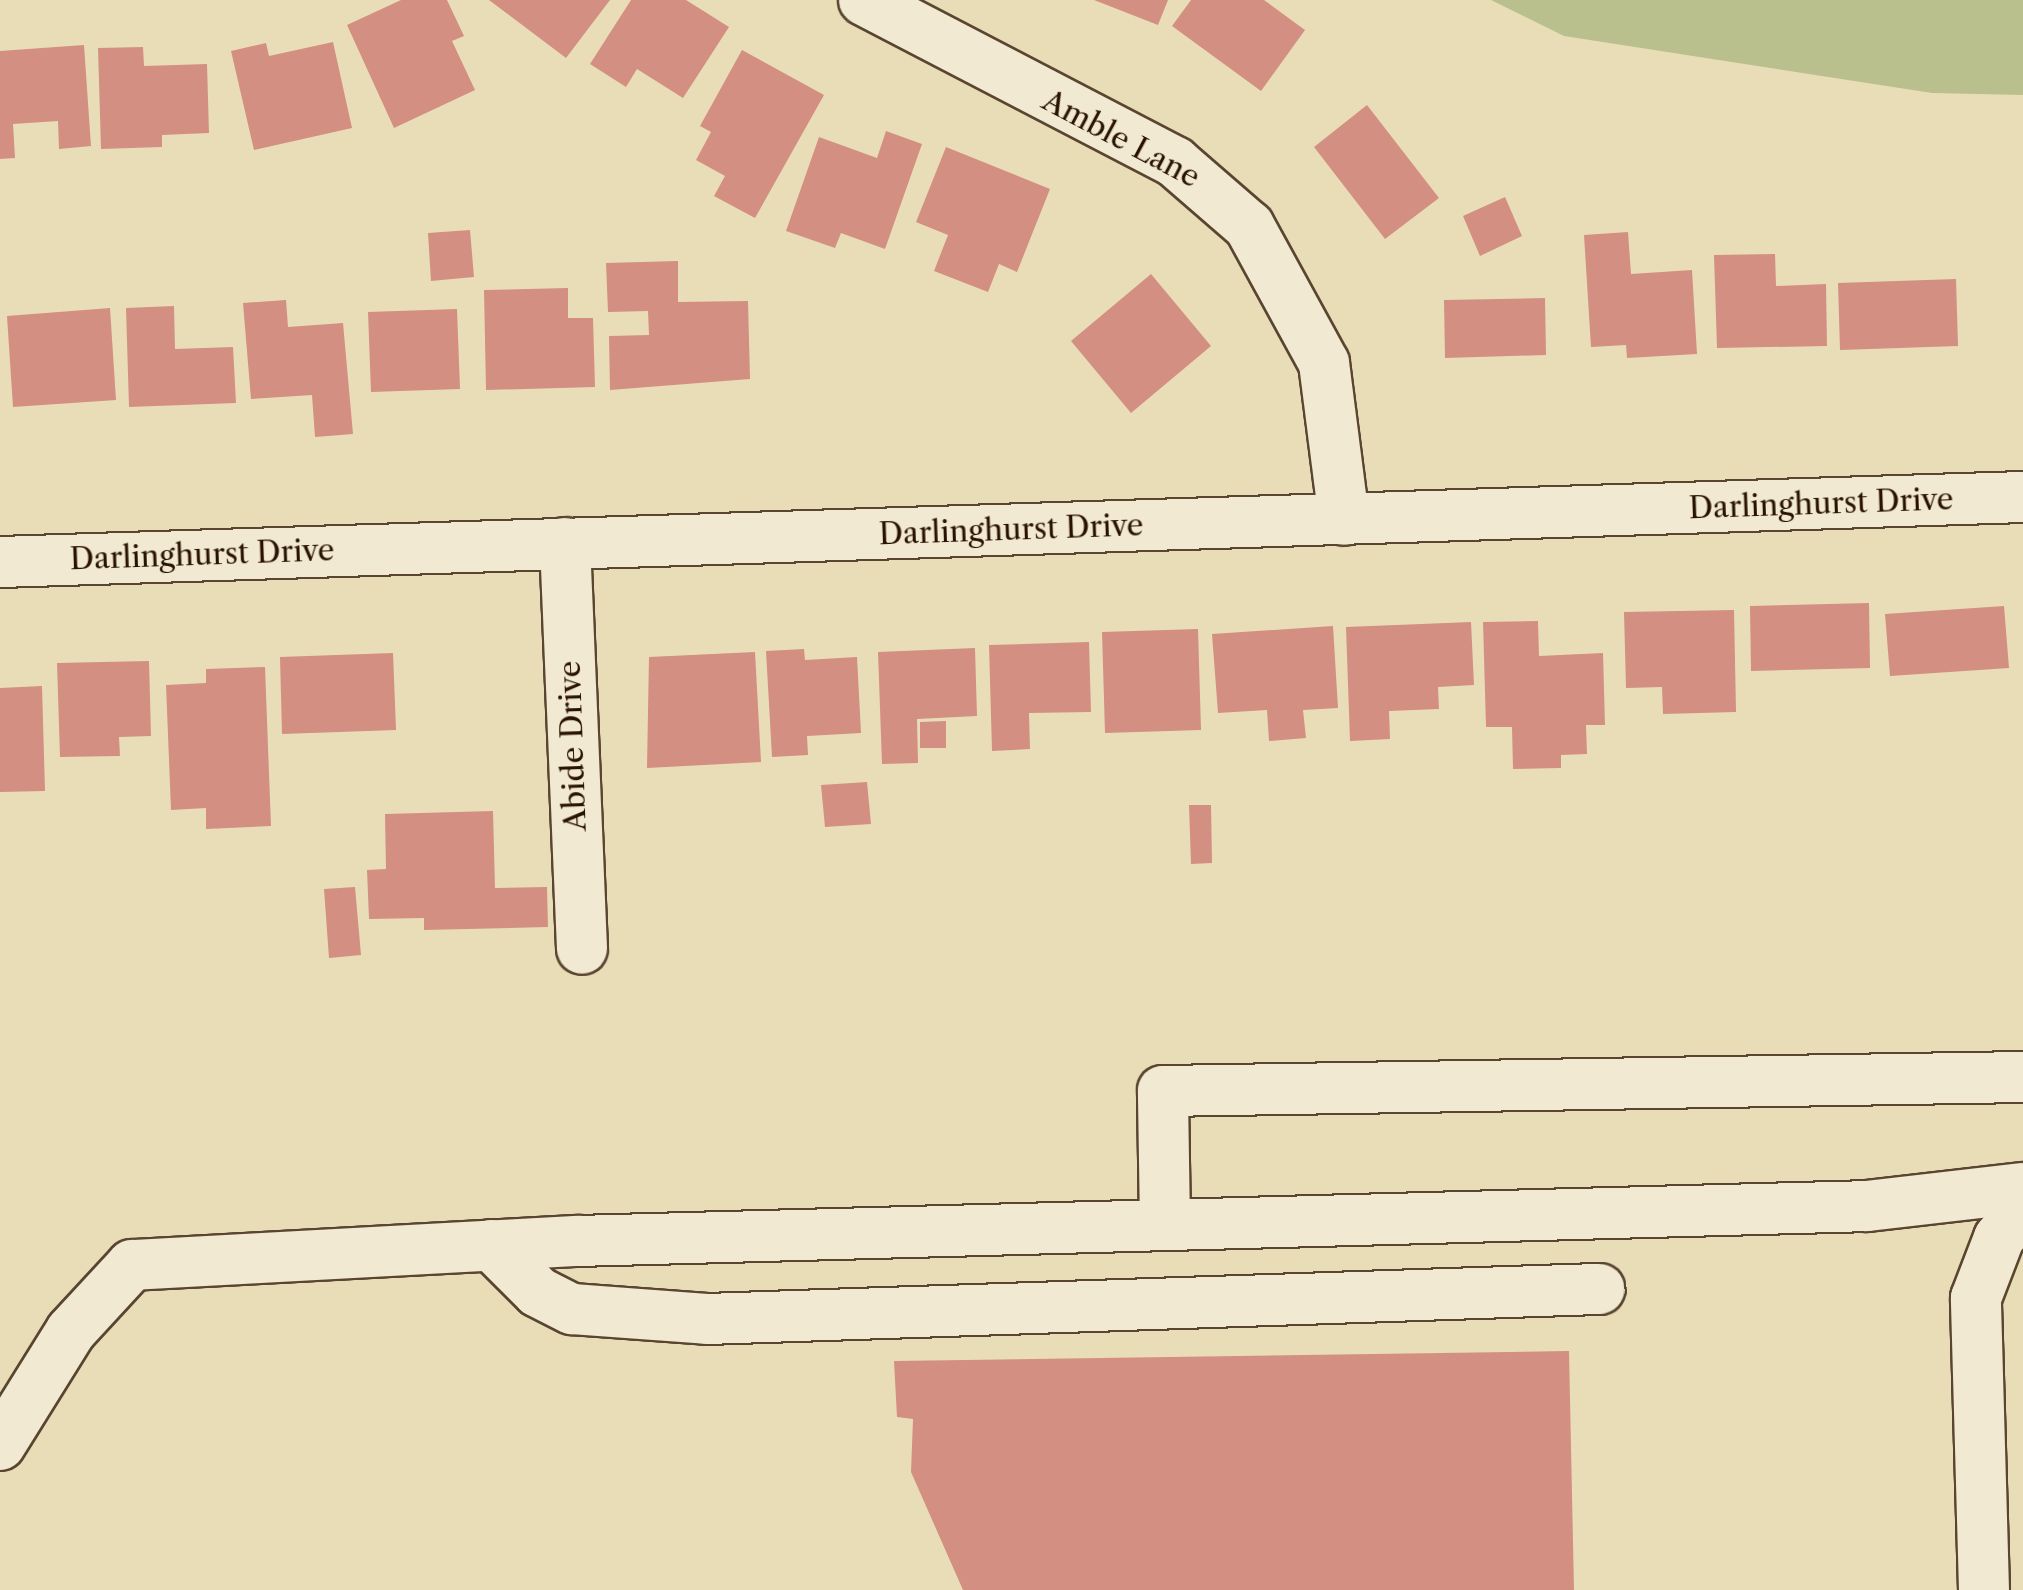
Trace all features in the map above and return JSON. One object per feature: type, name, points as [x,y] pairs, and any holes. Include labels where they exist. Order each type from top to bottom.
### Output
[{"type":"street","name":"Amble Lane","points":[[864,0],[1175,162],[1249,226],[1324,363],[1344,520]]},
{"type":"street","name":"Darlinghurst Drive","points":[[0,562],[2023,497]]},
{"type":"street","name":"Abide Drive","points":[[565,543],[582,949]]},
{"type":"street","points":[[1165,1224],[1163,1090],[2023,1076]]},
{"type":"street","points":[[0,1445],[71,1331],[132,1265],[491,1245],[1866,1206],[2023,1188]]},
{"type":"street","points":[[1984,1590],[1976,1298],[1999,1238],[2023,1210]]},
{"type":"street","points":[[491,1245],[538,1292],[572,1310],[708,1319],[1599,1289]]},
{"type":"green space","points":[[1491,0],[2023,0],[2023,95],[1932,93],[1564,36]]},
{"type":"building","points":[[401,0],[447,0],[464,36],[452,41],[475,90],[394,128],[347,25]]},
{"type":"building","points":[[489,0],[610,0],[566,58]]},
{"type":"building","points":[[631,0],[686,0],[729,27],[683,98],[637,69],[626,87],[590,64]]},
{"type":"building","points":[[1094,0],[1168,0],[1158,25]]},
{"type":"building","points":[[1191,0],[1264,0],[1305,30],[1261,91],[1172,26]]},
{"type":"building","points":[[333,42],[352,128],[254,150],[231,51],[266,43],[269,56]]},
{"type":"building","points":[[84,45],[91,146],[59,149],[58,121],[13,124],[15,158],[0,159],[0,51]]},
{"type":"building","points":[[143,47],[144,66],[207,64],[209,133],[162,135],[162,147],[101,149],[98,48]]},
{"type":"building","points":[[742,50],[824,95],[755,218],[714,196],[725,176],[696,160],[711,132],[700,126]]},
{"type":"building","points":[[1367,105],[1439,198],[1385,239],[1314,147]]},
{"type":"building","points":[[886,131],[922,144],[885,249],[841,233],[835,248],[786,231],[819,137],[877,158]]},
{"type":"building","points":[[946,147],[1050,189],[1017,272],[999,264],[988,292],[934,271],[948,235],[916,222]]},
{"type":"building","points":[[1505,197],[1522,236],[1480,256],[1463,216]]},
{"type":"building","points":[[470,230],[474,277],[431,281],[428,233]]},
{"type":"building","points":[[1628,232],[1631,274],[1692,270],[1697,354],[1627,358],[1626,345],[1591,347],[1584,235]]},
{"type":"building","points":[[1775,254],[1776,286],[1826,284],[1827,346],[1717,348],[1714,255]]},
{"type":"building","points":[[678,261],[678,302],[748,301],[750,379],[610,390],[609,336],[649,335],[648,311],[608,312],[606,263]]},
{"type":"building","points":[[1151,274],[1211,346],[1131,413],[1071,341]]},
{"type":"building","points":[[1956,279],[1958,346],[1840,350],[1838,283]]},
{"type":"building","points":[[568,288],[568,318],[593,318],[595,387],[486,390],[484,290]]},
{"type":"building","points":[[1545,298],[1546,355],[1445,358],[1444,300]]},
{"type":"building","points":[[286,300],[288,327],[343,323],[353,434],[315,437],[312,395],[251,399],[243,303]]},
{"type":"building","points":[[174,306],[175,349],[233,347],[236,403],[129,407],[126,308]]},
{"type":"building","points":[[110,308],[116,400],[13,407],[7,316]]},
{"type":"building","points":[[457,309],[460,389],[371,392],[368,312]]},
{"type":"building","points":[[1869,603],[1870,668],[1751,671],[1750,606]]},
{"type":"building","points":[[2004,606],[2009,668],[1890,676],[1885,614]]},
{"type":"building","points":[[1734,610],[1736,712],[1663,714],[1662,687],[1626,688],[1624,612]]},
{"type":"building","points":[[1538,621],[1539,656],[1603,653],[1605,725],[1586,725],[1587,754],[1561,755],[1561,768],[1513,769],[1512,727],[1486,727],[1483,622]]},
{"type":"building","points":[[1471,622],[1474,685],[1438,687],[1439,709],[1389,711],[1390,739],[1350,741],[1346,627]]},
{"type":"building","points":[[1333,626],[1338,708],[1303,710],[1306,738],[1269,741],[1267,710],[1218,713],[1212,634]]},
{"type":"building","points":[[1198,629],[1201,730],[1105,733],[1102,632]]},
{"type":"building","points":[[1089,642],[1091,712],[1029,713],[1030,749],[992,751],[989,645]]},
{"type":"building","points":[[975,648],[977,716],[917,719],[918,763],[882,764],[878,652]]},
{"type":"building","points":[[804,649],[805,660],[857,657],[861,733],[807,736],[808,755],[772,757],[766,651]]},
{"type":"building","points":[[755,652],[761,762],[647,768],[649,657]]},
{"type":"building","points":[[393,653],[396,730],[282,734],[280,657]]},
{"type":"building","points":[[149,661],[151,736],[119,737],[120,756],[60,757],[57,663]]},
{"type":"building","points":[[265,667],[271,826],[206,829],[206,808],[171,810],[166,685],[206,683],[206,669]]},
{"type":"building","points":[[42,686],[45,791],[0,792],[0,688]]},
{"type":"building","points":[[946,721],[946,748],[920,748],[920,722]]},
{"type":"building","points":[[867,782],[871,824],[825,827],[821,785]]},
{"type":"building","points":[[1189,805],[1211,805],[1212,863],[1191,864]]},
{"type":"building","points":[[493,811],[495,888],[547,887],[548,927],[424,930],[424,918],[369,919],[367,870],[386,869],[385,814]]},
{"type":"building","points":[[355,887],[361,955],[329,958],[324,889]]},
{"type":"building","points":[[1569,1351],[1574,1590],[963,1590],[911,1472],[913,1419],[897,1417],[894,1361]]}]
